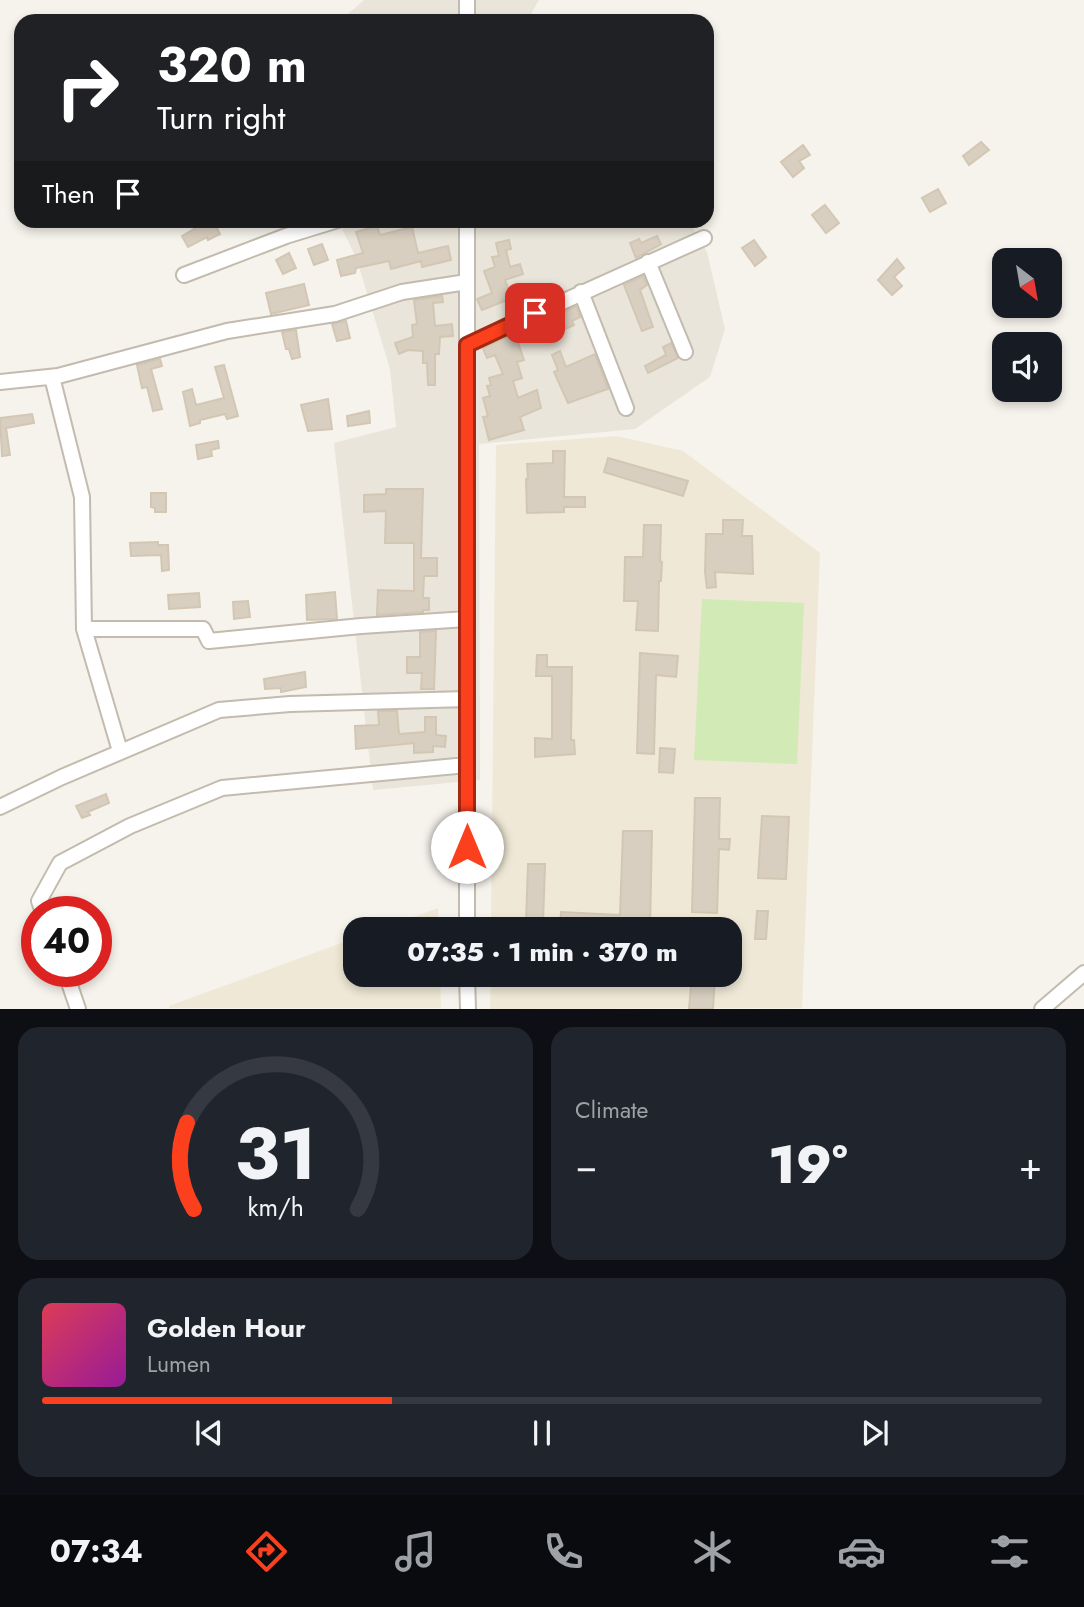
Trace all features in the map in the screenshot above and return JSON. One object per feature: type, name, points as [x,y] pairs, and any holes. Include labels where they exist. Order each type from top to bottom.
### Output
[{"type":"street","points":[[184,275],[312,228]]},
{"type":"street","points":[[467,228],[467,917]]},
{"type":"street","points":[[467,345],[704,238]]},
{"type":"street","points":[[648,262],[685,352]]},
{"type":"street","points":[[0,382],[52,377],[227,331],[335,314],[402,292],[467,282]]},
{"type":"street","points":[[581,292],[626,408]]},
{"type":"street","points":[[52,377],[82,497],[84,629],[120,751]]},
{"type":"street","points":[[84,629],[203,629],[209,640],[467,619]]},
{"type":"street","points":[[0,807],[120,751],[219,710],[290,704],[467,699]]},
{"type":"street","points":[[41,896],[60,863],[130,826],[222,788],[467,765]]},
{"type":"street","points":[[1042,1009],[1084,973]]},
{"type":"street","points":[[70,987],[78,1009]]},
{"type":"street","points":[[467,987],[468,1009]]},
{"type":"shaded area","points":[[364,0],[539,0],[531,14],[348,14]]},
{"type":"shaded area","points":[[342,228],[693,228],[707,252],[725,329],[710,377],[635,429],[479,444],[480,780],[373,790],[334,443],[396,427],[390,369],[356,257]]},
{"type":"shaded area","points":[[617,436],[683,451],[820,553],[802,1008],[490,1009],[491,987],[742,987],[742,917],[491,917],[496,445]]},
{"type":"shaded area","points":[[438,908],[438,917],[414,917]]},
{"type":"shaded area","points":[[343,942],[343,987],[440,987],[441,1008],[169,1006]]},
{"type":"green space","points":[[702,599],[804,603],[797,764],[694,760]]},
{"type":"building","points":[[981,142],[989,150],[969,165],[963,156]]},
{"type":"building","points":[[803,145],[810,155],[799,161],[804,168],[793,177],[781,162]]},
{"type":"building","points":[[938,189],[946,203],[930,212],[922,198]]},
{"type":"building","points":[[825,205],[839,223],[826,233],[812,215]]},
{"type":"building","points":[[196,228],[217,228],[220,234],[208,240],[207,237],[188,247],[182,236]]},
{"type":"building","points":[[378,228],[380,235],[412,228],[418,253],[448,246],[451,260],[422,267],[421,261],[391,269],[389,261],[356,268],[355,273],[341,276],[337,260],[363,253],[356,232]]},
{"type":"building","points":[[657,236],[661,244],[636,258],[630,243],[639,239],[641,243]]},
{"type":"building","points":[[509,240],[511,249],[506,250],[510,267],[520,264],[523,274],[505,280],[512,298],[482,310],[477,299],[492,293],[484,271],[495,267],[492,257],[499,256],[496,243]]},
{"type":"building","points":[[754,240],[766,257],[755,266],[742,248]]},
{"type":"building","points":[[322,244],[328,260],[314,265],[308,249]]},
{"type":"building","points":[[289,253],[296,268],[283,274],[276,260]]},
{"type":"building","points":[[897,259],[904,268],[894,277],[902,286],[892,295],[878,280]]},
{"type":"building","points":[[643,276],[647,285],[640,290],[653,327],[642,331],[624,285]]},
{"type":"building","points":[[304,284],[309,305],[271,314],[266,293]]},
{"type":"building","points":[[442,296],[443,302],[433,303],[435,326],[452,324],[453,336],[440,337],[439,354],[435,354],[435,385],[428,385],[427,363],[423,363],[423,351],[408,350],[399,354],[395,343],[413,337],[412,325],[417,324],[414,300]]},
{"type":"building","points":[[576,306],[580,317],[572,321],[574,325],[563,330],[561,326],[542,336],[536,324]]},
{"type":"building","points":[[346,321],[350,338],[337,341],[332,324]]},
{"type":"building","points":[[296,330],[300,357],[292,359],[289,349],[286,349],[282,332]]},
{"type":"building","points":[[515,334],[524,360],[517,362],[522,378],[513,381],[518,398],[537,390],[541,408],[520,417],[524,430],[489,440],[483,417],[488,416],[483,398],[490,396],[487,386],[491,385],[489,378],[503,374],[495,355],[487,358],[483,348]]},
{"type":"building","points":[[671,343],[678,358],[648,373],[645,366],[666,355],[663,347]]},
{"type":"building","points":[[560,351],[566,367],[595,354],[608,389],[568,403],[554,372],[558,370],[552,355]]},
{"type":"building","points":[[160,359],[162,366],[151,369],[162,409],[153,411],[147,387],[142,388],[137,365]]},
{"type":"building","points":[[224,365],[238,416],[227,419],[225,414],[200,420],[200,423],[190,426],[183,392],[192,389],[196,405],[224,398],[215,367]]},
{"type":"building","points":[[328,399],[332,429],[308,431],[301,405]]},
{"type":"building","points":[[369,411],[370,423],[348,426],[347,416]]},
{"type":"building","points":[[32,414],[34,423],[6,428],[10,455],[2,456],[0,418]]},
{"type":"building","points":[[218,441],[219,448],[211,450],[212,456],[198,459],[196,445]]},
{"type":"building","points":[[553,451],[565,451],[564,497],[585,497],[585,507],[564,507],[564,512],[527,513],[527,464],[553,463]]},
{"type":"building","points":[[608,458],[688,481],[683,496],[604,472]]},
{"type":"building","points":[[386,489],[423,489],[421,558],[437,558],[437,576],[424,576],[423,598],[429,598],[429,610],[423,612],[377,615],[378,590],[414,591],[414,543],[385,543],[386,511],[364,512],[364,495],[386,494]]},
{"type":"building","points":[[151,493],[166,493],[166,512],[155,512],[155,508],[151,507]]},
{"type":"building","points":[[723,520],[743,520],[742,536],[752,536],[753,574],[715,572],[716,587],[707,588],[706,534],[723,534]]},
{"type":"building","points":[[644,525],[661,525],[658,631],[636,630],[638,601],[624,601],[625,557],[643,557]]},
{"type":"building","points":[[158,542],[158,545],[168,545],[169,570],[162,571],[161,555],[131,556],[130,543]]},
{"type":"building","points":[[335,592],[337,619],[307,620],[306,595]]},
{"type":"building","points":[[199,593],[200,607],[169,609],[168,595]]},
{"type":"building","points":[[248,601],[250,617],[234,619],[233,602]]},
{"type":"building","points":[[436,631],[434,689],[421,689],[422,673],[407,673],[407,657],[420,657],[420,632]]},
{"type":"building","points":[[640,653],[678,656],[676,677],[656,675],[654,754],[637,753]]},
{"type":"building","points":[[537,655],[547,655],[547,667],[572,667],[571,740],[574,740],[575,754],[535,757],[535,738],[552,739],[552,676],[536,676]]},
{"type":"building","points":[[305,672],[306,687],[281,692],[281,688],[265,689],[264,679]]},
{"type":"building","points":[[378,711],[397,711],[399,734],[425,732],[425,717],[436,717],[436,735],[446,736],[445,747],[433,746],[433,752],[414,753],[414,743],[356,749],[355,726],[379,725]]},
{"type":"building","points":[[660,748],[675,749],[673,773],[659,772]]},
{"type":"building","points":[[106,794],[109,803],[88,812],[90,815],[82,818],[76,806]]},
{"type":"building","points":[[695,798],[720,798],[719,839],[730,839],[729,850],[719,849],[717,913],[692,912]]},
{"type":"building","points":[[762,816],[789,817],[786,879],[758,878]]},
{"type":"building","points":[[623,831],[652,831],[650,917],[561,917],[561,912],[620,915]]},
{"type":"building","points":[[528,864],[545,864],[543,917],[526,917]]},
{"type":"building","points":[[757,911],[768,911],[766,939],[755,939]]},
{"type":"building","points":[[691,987],[714,987],[713,1009],[689,1009]]},
{"type":"route","points":[[467,847],[467,345],[535,313]]}]
